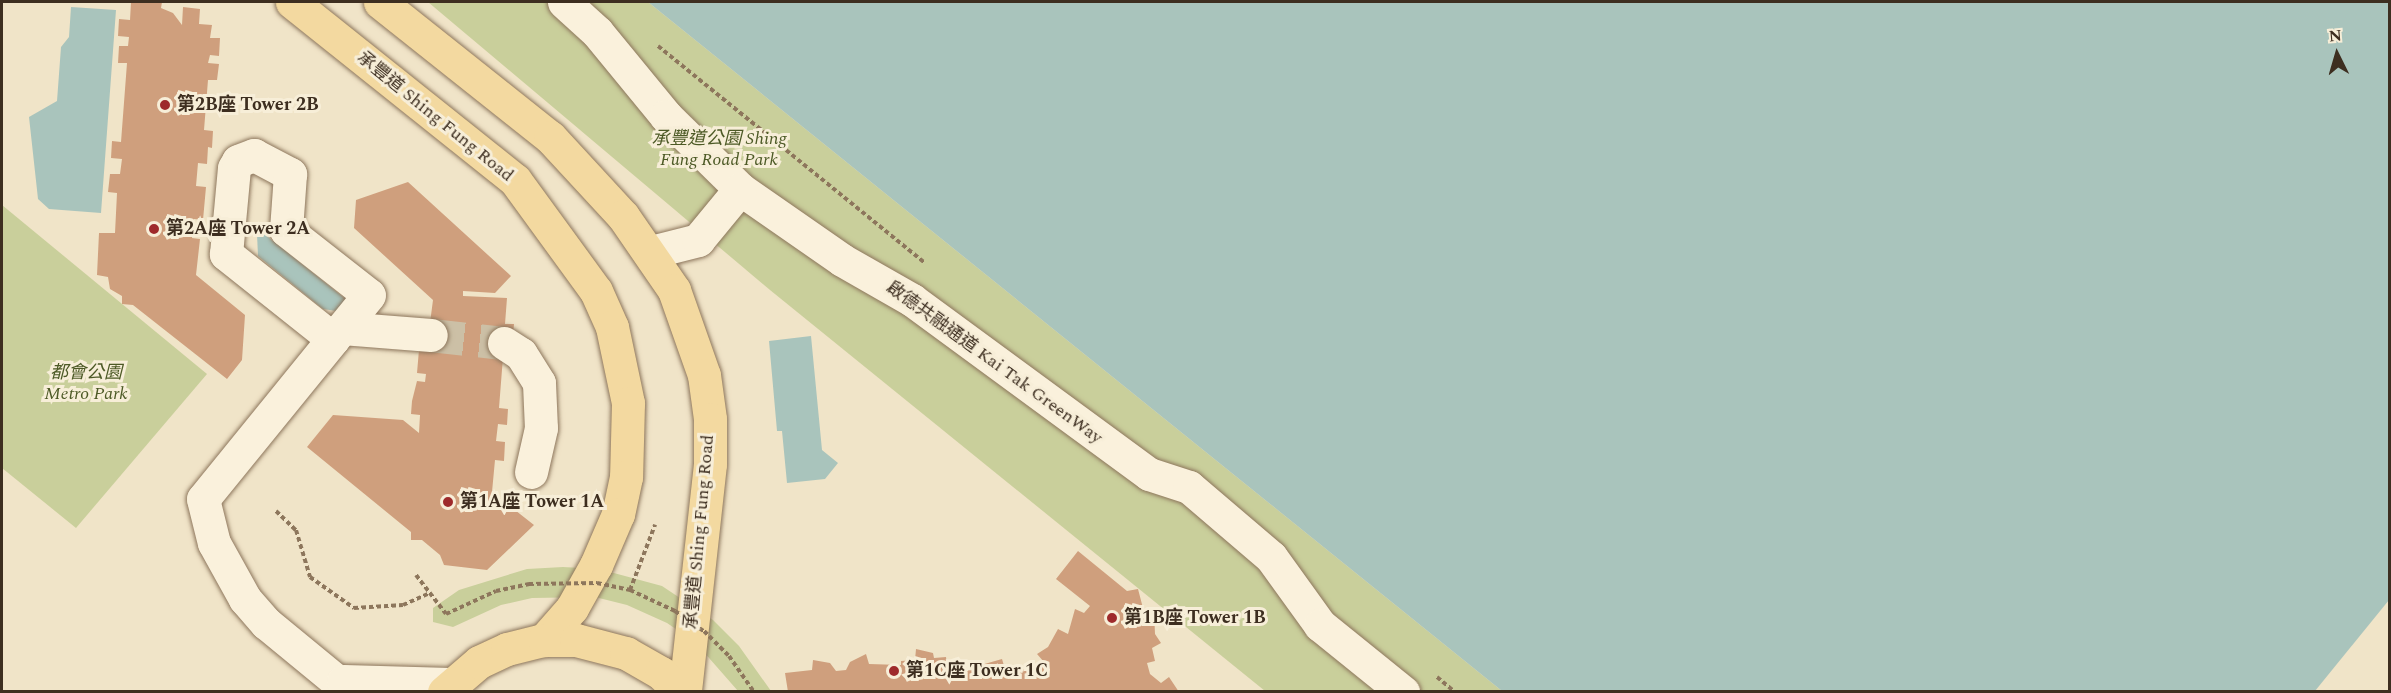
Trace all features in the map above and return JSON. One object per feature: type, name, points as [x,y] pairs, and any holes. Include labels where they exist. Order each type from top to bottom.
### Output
[{"type":"main road","name":"承豐道 Shing Fung Road","points":[[292,2],[515,180],[585,274],[612,327],[628,403],[626,477],[618,514],[596,565],[572,608],[544,640]]},
{"type":"main road","name":"承豐道 Shing Fung Road","points":[[380,2],[550,136],[651,252],[692,332],[710,419],[710,464],[685,692]]},
{"type":"main road","points":[[448,688],[488,658],[544,640],[576,640],[626,652],[661,673],[680,692]]},
{"type":"street","name":"啟德共融通道 Kai Tak GreenWay","points":[[564,2],[597,32],[666,116],[740,189],[842,260],[912,300],[1149,474],[1189,487],[1271,557],[1320,625],[1403,692]]},
{"type":"street","points":[[431,335],[337,334],[226,254],[232,176],[238,160],[254,155],[290,174],[286,230],[369,295],[337,334],[203,499],[214,543],[245,599],[266,624],[346,686],[448,688]]},
{"type":"street","points":[[651,252],[698,240],[740,189]]},
{"type":"street","points":[[504,343],[521,354],[539,382],[541,428],[531,472]]},
{"type":"path","points":[[276,511],[296,530],[310,577],[354,608],[403,605],[430,593]]},
{"type":"path","points":[[416,575],[446,614],[496,591],[530,584],[597,583],[630,590],[665,605],[704,631],[754,692]]},
{"type":"green space","name":"承豐道公園 Shing Fung Road Park","points":[[428,2],[648,2],[1502,691],[1265,691],[770,290]]},
{"type":"green space","name":"都會公園 Metro Park","points":[[2,205],[207,374],[76,528],[2,468]]},
{"type":"green space","points":[[563,567],[599,569],[662,586],[713,620],[739,646],[771,691],[738,691],[695,642],[667,623],[627,605],[595,597],[532,598],[501,605],[453,627],[433,622],[433,608],[459,590],[527,569]]},
{"type":"water","points":[[648,2],[2389,2],[2389,691],[1502,691]]},
{"type":"water","points":[[71,7],[116,10],[101,213],[49,209],[38,199],[29,117],[57,101],[61,47],[69,37]]},
{"type":"water","points":[[263,233],[348,301],[336,311],[323,309],[258,256],[257,234]]},
{"type":"water","points":[[811,336],[822,450],[838,463],[825,479],[787,483],[782,431],[777,431],[769,341]]},
{"type":"pier","points":[[2389,600],[2389,691],[2315,691]]},
{"type":"building","points":[[131,2],[162,2],[161,8],[173,13],[182,25],[183,7],[200,9],[199,24],[212,25],[210,38],[220,38],[219,56],[210,55],[208,63],[219,64],[217,80],[208,80],[204,130],[213,131],[212,148],[208,147],[207,164],[198,163],[196,186],[206,187],[203,220],[194,219],[192,238],[200,239],[196,275],[245,315],[242,360],[227,379],[133,305],[122,304],[122,296],[110,289],[108,277],[97,275],[99,233],[115,233],[117,193],[108,192],[110,174],[120,174],[122,159],[111,158],[112,141],[121,142],[127,63],[118,63],[119,46],[128,46],[129,37],[118,36],[119,19],[130,20]]},
{"type":"building","points":[[408,182],[511,276],[495,293],[463,291],[463,296],[507,298],[505,324],[514,324],[511,358],[503,357],[499,408],[508,409],[507,425],[498,424],[496,441],[505,442],[504,461],[495,460],[492,492],[534,525],[487,570],[444,565],[440,555],[422,540],[411,540],[411,532],[307,447],[333,415],[403,420],[419,433],[420,415],[411,414],[412,401],[417,381],[425,382],[426,374],[417,373],[420,338],[430,323],[433,300],[354,228],[356,200]]},
{"type":"building","points":[[1078,551],[1127,591],[1138,589],[1144,612],[1154,611],[1155,634],[1161,643],[1152,648],[1155,661],[1147,663],[1150,674],[1161,683],[1169,677],[1179,692],[788,692],[785,673],[812,670],[813,660],[830,663],[836,671],[846,670],[850,662],[866,654],[869,664],[901,665],[901,661],[915,660],[916,649],[933,653],[934,658],[946,657],[948,675],[967,673],[969,663],[981,665],[1002,659],[1005,669],[1039,669],[1044,662],[1037,654],[1048,647],[1058,629],[1068,634],[1075,609],[1084,613],[1090,606],[1056,579]]},
{"type":"tunnel","points":[[431,335],[504,343]]},
{"type":"place","name":"第2B座 Tower 2B","points":[[165,105]]},
{"type":"place","name":"第2A座 Tower 2A","points":[[154,229]]},
{"type":"place","name":"第1A座 Tower 1A","points":[[448,502]]},
{"type":"place","name":"第1B座 Tower 1B","points":[[1112,618]]},
{"type":"place","name":"第1C座 Tower 1C","points":[[894,671]]}]
